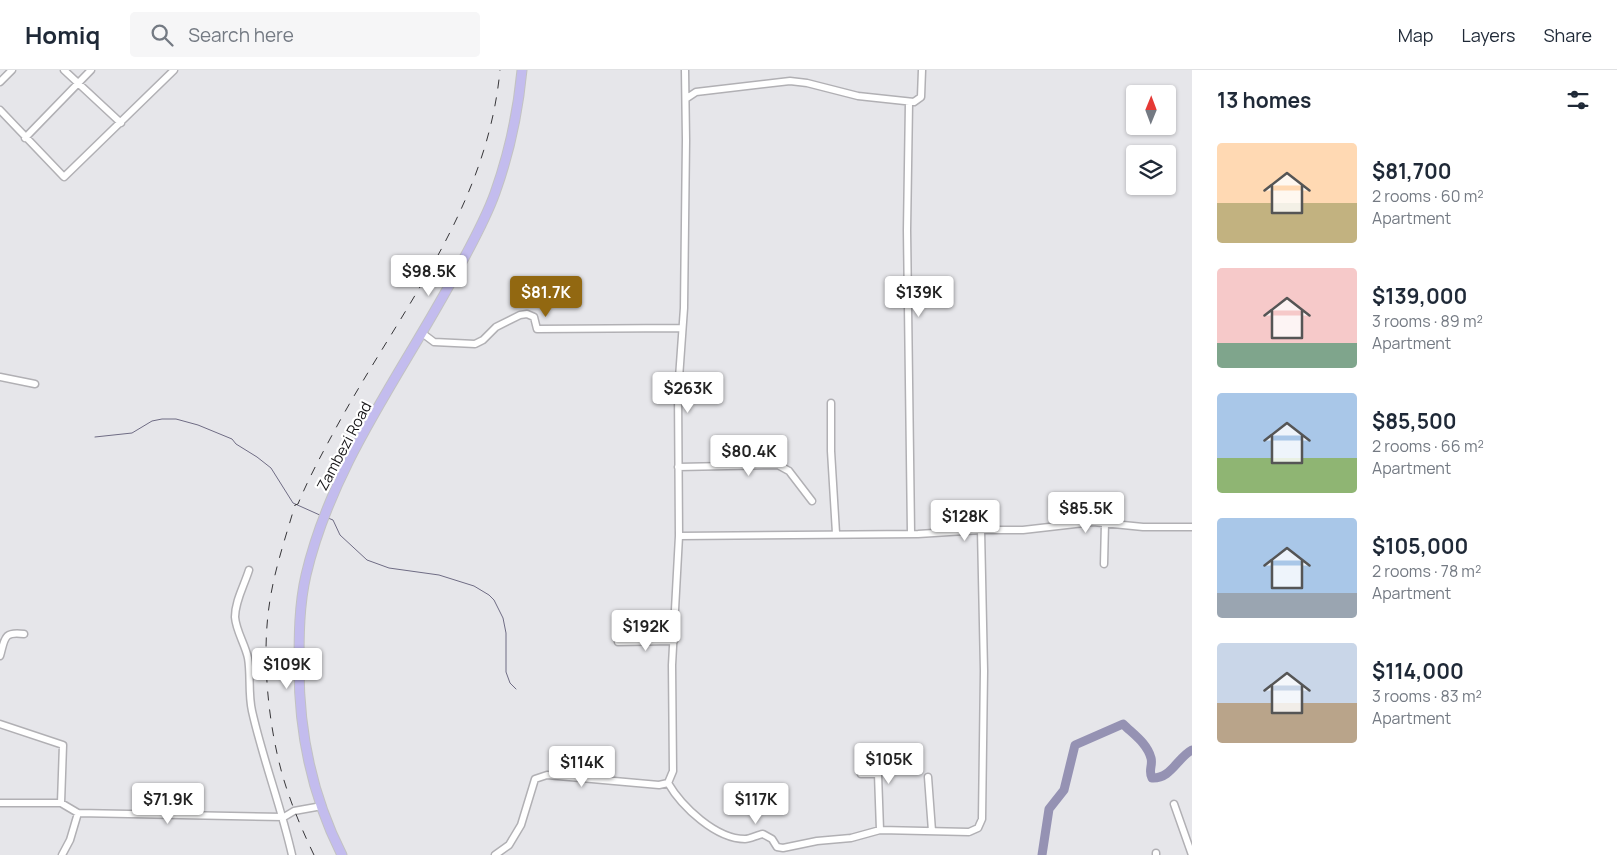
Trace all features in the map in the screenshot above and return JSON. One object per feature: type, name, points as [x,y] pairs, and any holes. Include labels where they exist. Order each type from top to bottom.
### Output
[{"type":"main road","name":"Zambezi Road","points":[[342,855],[322,806],[307,760],[299,694],[299,628],[305,576],[323,518],[340,477],[474,241],[494,194],[510,146],[522,70]]},
{"type":"street","points":[[0,82],[12,70]]},
{"type":"street","points":[[64,70],[121,123]]},
{"type":"street","points":[[25,138],[91,70]]},
{"type":"street","points":[[0,110],[64,177],[173,70]]},
{"type":"street","points":[[668,784],[673,772],[674,759],[674,641],[679,536],[678,386],[681,364],[687,98],[685,70]]},
{"type":"street","points":[[687,98],[696,92],[790,81],[808,83],[850,94],[909,102],[918,101],[921,96],[922,70]]},
{"type":"street","points":[[909,102],[907,230],[911,533]]},
{"type":"street","points":[[422,333],[434,342],[475,344],[483,340],[496,327],[520,315],[527,314],[534,317],[537,329],[682,328]]},
{"type":"street","points":[[0,377],[35,384]]},
{"type":"street","points":[[831,403],[830,451],[836,534]]},
{"type":"street","points":[[678,467],[778,465],[789,471],[812,501]]},
{"type":"street","points":[[679,536],[1024,530],[1092,522],[1143,527],[1192,527]]},
{"type":"street","points":[[1104,564],[1105,523]]},
{"type":"street","points":[[668,784],[675,795],[705,823],[737,838],[747,839],[763,834],[772,839],[777,847],[783,848],[817,841],[852,838],[880,830],[969,832],[978,828],[982,819],[984,671],[981,530]]},
{"type":"street","points":[[249,570],[243,590],[237,600],[236,620],[248,659],[252,709],[275,795],[284,816],[292,855]]},
{"type":"street","points":[[0,656],[7,636],[10,633],[24,634]]},
{"type":"street","points":[[618,642],[674,641]]},
{"type":"street","points":[[0,724],[63,745],[61,803]]},
{"type":"street","points":[[861,774],[878,774],[880,830]]},
{"type":"street","points":[[495,855],[509,845],[522,824],[535,779],[547,775],[660,785],[668,784]]},
{"type":"street","points":[[928,777],[932,832]]},
{"type":"street","points":[[0,803],[61,803],[78,813],[284,816],[294,811],[322,806]]},
{"type":"street","points":[[1174,804],[1192,855]]},
{"type":"street","points":[[62,855],[70,840],[78,813]]},
{"type":"waterway","points":[[95,437],[132,433],[152,421],[162,419],[176,419],[198,425],[232,439],[236,444],[257,457],[271,468],[293,503],[322,516]]},
{"type":"waterway","points":[[328,518],[333,520],[340,535],[367,560],[389,568],[439,575],[474,586],[489,595],[494,600],[503,618],[506,633],[506,672],[510,683],[516,689]]},
{"type":"waterway","points":[[1042,855],[1049,809],[1064,790],[1075,745],[1123,724],[1139,739],[1149,753],[1152,778],[1169,772],[1192,750]]},
{"type":"railway","points":[[314,855],[297,817],[283,777],[273,735],[266,666],[266,643],[267,621],[275,576],[295,505],[298,504],[311,474],[337,426],[438,256],[460,212],[478,167],[492,120],[500,70]]}]
